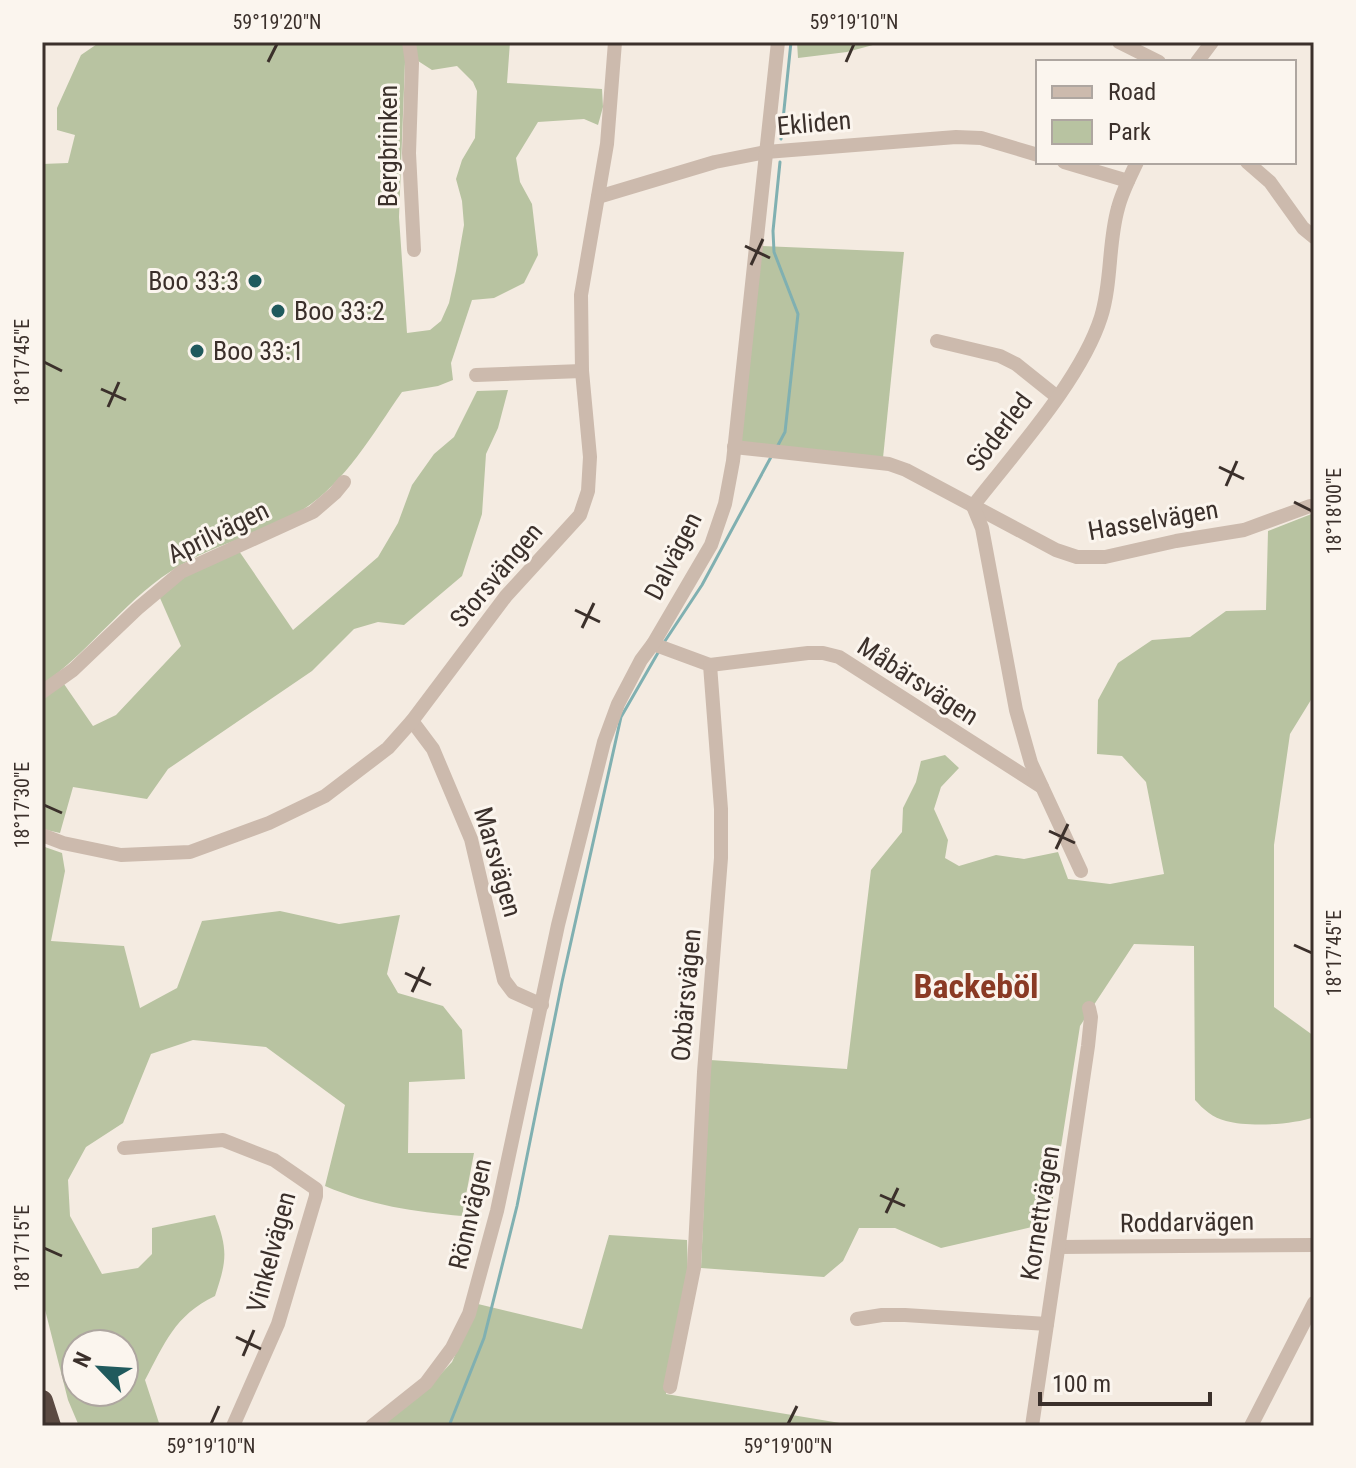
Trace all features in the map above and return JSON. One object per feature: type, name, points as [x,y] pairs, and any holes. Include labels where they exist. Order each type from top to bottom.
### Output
[{"type":"highway","points":[[42,1401],[50,1426]]},
{"type":"street","name":"Bergbrinken","points":[[409,42],[412,63],[409,153],[414,250]]},
{"type":"street","name":"Storsvängen","points":[[42,835],[63,843],[121,855],[190,852],[282,818],[325,796],[388,748],[412,721],[506,596],[580,515],[588,491],[590,457],[582,371],[581,295],[607,144],[615,42]]},
{"type":"street","name":"Dalvägen","points":[[548,977],[604,742],[618,704],[711,545],[725,504],[734,447],[778,42]]},
{"type":"street","points":[[1119,42],[1155,60]]},
{"type":"street","points":[[1198,60],[1212,42]]},
{"type":"street","name":"Ekliden","points":[[598,197],[715,162],[766,152],[956,137],[981,138],[1036,154]]},
{"type":"street","points":[[1071,164],[1128,181]]},
{"type":"street","name":"Söderled","points":[[1081,871],[1031,763],[1016,710],[982,528],[973,506],[1085,354],[1102,316],[1118,208],[1136,164]]},
{"type":"street","points":[[1249,164],[1270,182],[1303,228],[1314,237]]},
{"type":"street","points":[[937,341],[1000,356],[1016,364],[1056,396]]},
{"type":"street","points":[[476,375],[582,371]]},
{"type":"street","name":"Hasselvägen","points":[[734,447],[889,464],[906,470],[1056,550],[1077,557],[1092,558],[1244,530],[1310,506]]},
{"type":"street","name":"Aprilvägen","points":[[42,692],[73,670],[181,572],[313,512],[344,482]]},
{"type":"street","points":[[653,644],[710,665]]},
{"type":"street","name":"Måbärsvägen","points":[[710,665],[808,653],[839,657],[1042,787]]},
{"type":"street","name":"Oxbärsvägen","points":[[670,1387],[694,1268],[704,1072],[721,858],[721,809],[710,665]]},
{"type":"street","name":"Marsvägen","points":[[412,721],[433,749],[471,839],[504,980],[513,992],[542,1005]]},
{"type":"street","name":"Rönnvägen","points":[[372,1426],[426,1383],[452,1348],[469,1314],[497,1211],[548,977]]},
{"type":"street","name":"Kornettvägen","points":[[1032,1426],[1088,1046],[1089,1008]]},
{"type":"street","name":"Vinkelvägen","points":[[124,1148],[223,1140],[274,1160],[316,1189],[278,1324],[233,1426]]},
{"type":"street","name":"Roddarvägen","points":[[1060,1247],[1314,1245]]},
{"type":"street","points":[[1251,1426],[1314,1303]]},
{"type":"street","points":[[857,1319],[893,1315],[1047,1324]]},
{"type":"green space","points":[[100,42],[510,42],[507,83],[602,89],[603,107],[598,125],[584,119],[538,122],[516,158],[520,182],[532,204],[538,255],[524,283],[494,298],[472,300],[451,363],[453,380],[438,386],[402,392],[354,460],[327,491],[294,515],[208,551],[162,577],[42,685],[42,164],[68,163],[75,135],[57,130],[57,108],[81,55]],"holes":[[[415,59],[432,70],[457,66],[473,82],[477,91],[475,138],[462,160],[456,179],[464,225],[449,303],[441,321],[430,330],[407,333],[399,217],[405,62]]]},
{"type":"green space","points":[[797,42],[884,42],[847,52],[798,58]]},
{"type":"green space","points":[[759,246],[904,252],[883,458],[738,442]]},
{"type":"green space","points":[[508,390],[498,428],[486,454],[482,514],[462,576],[404,625],[378,622],[354,629],[312,671],[168,769],[147,799],[73,787],[60,833],[42,829],[42,698],[64,684],[93,726],[116,715],[181,646],[160,598],[182,577],[239,551],[293,630],[378,557],[398,523],[412,485],[434,454],[454,437],[477,391]]},
{"type":"green space","points":[[1314,513],[1314,695],[1290,734],[1274,845],[1274,1007],[1314,1036],[1314,1117],[1283,1123],[1246,1124],[1221,1120],[1201,1107],[1195,1100],[1194,946],[1134,944],[1080,1026],[1049,1223],[941,1248],[895,1228],[859,1228],[843,1261],[824,1277],[701,1268],[710,1060],[847,1069],[871,870],[902,832],[903,808],[916,782],[921,761],[945,755],[959,768],[941,787],[934,809],[948,840],[945,858],[959,866],[996,855],[1024,859],[1058,852],[1068,879],[1110,884],[1164,874],[1146,782],[1122,756],[1097,754],[1098,700],[1118,663],[1152,640],[1190,637],[1226,611],[1266,610],[1268,531]]},
{"type":"green space","points":[[42,846],[62,853],[65,871],[51,941],[124,946],[140,1008],[177,988],[202,921],[280,911],[339,924],[400,915],[387,974],[398,993],[443,1006],[462,1030],[465,1079],[409,1082],[408,1153],[474,1153],[462,1216],[392,1207],[325,1186],[345,1105],[266,1047],[193,1040],[151,1054],[123,1123],[86,1147],[68,1180],[70,1216],[102,1274],[138,1268],[152,1254],[152,1228],[215,1215],[222,1237],[222,1273],[215,1296],[180,1322],[165,1342],[145,1380],[160,1426],[79,1426],[71,1408],[140,1408],[140,1328],[60,1328],[60,1369],[42,1298]]},
{"type":"green space","points":[[609,1235],[687,1240],[688,1274],[666,1394],[840,1423],[840,1426],[378,1426],[422,1394],[452,1362],[478,1304],[582,1329]]},
{"type":"waterway","points":[[781,139],[791,42]]},
{"type":"waterway","points":[[777,447],[785,432],[798,314],[774,252],[780,162]]},
{"type":"waterway","points":[[663,644],[702,585],[771,457]]},
{"type":"waterway","points":[[449,1426],[484,1338],[517,1206],[562,982],[621,717],[659,651]]},
{"type":"place","name":"Boo 33:3","points":[[255,281]]},
{"type":"place","name":"Boo 33:2","points":[[278,311]]},
{"type":"place","name":"Boo 33:1","points":[[197,351]]},
{"type":"district","name":"Backeböl","points":[[976,986]]}]
